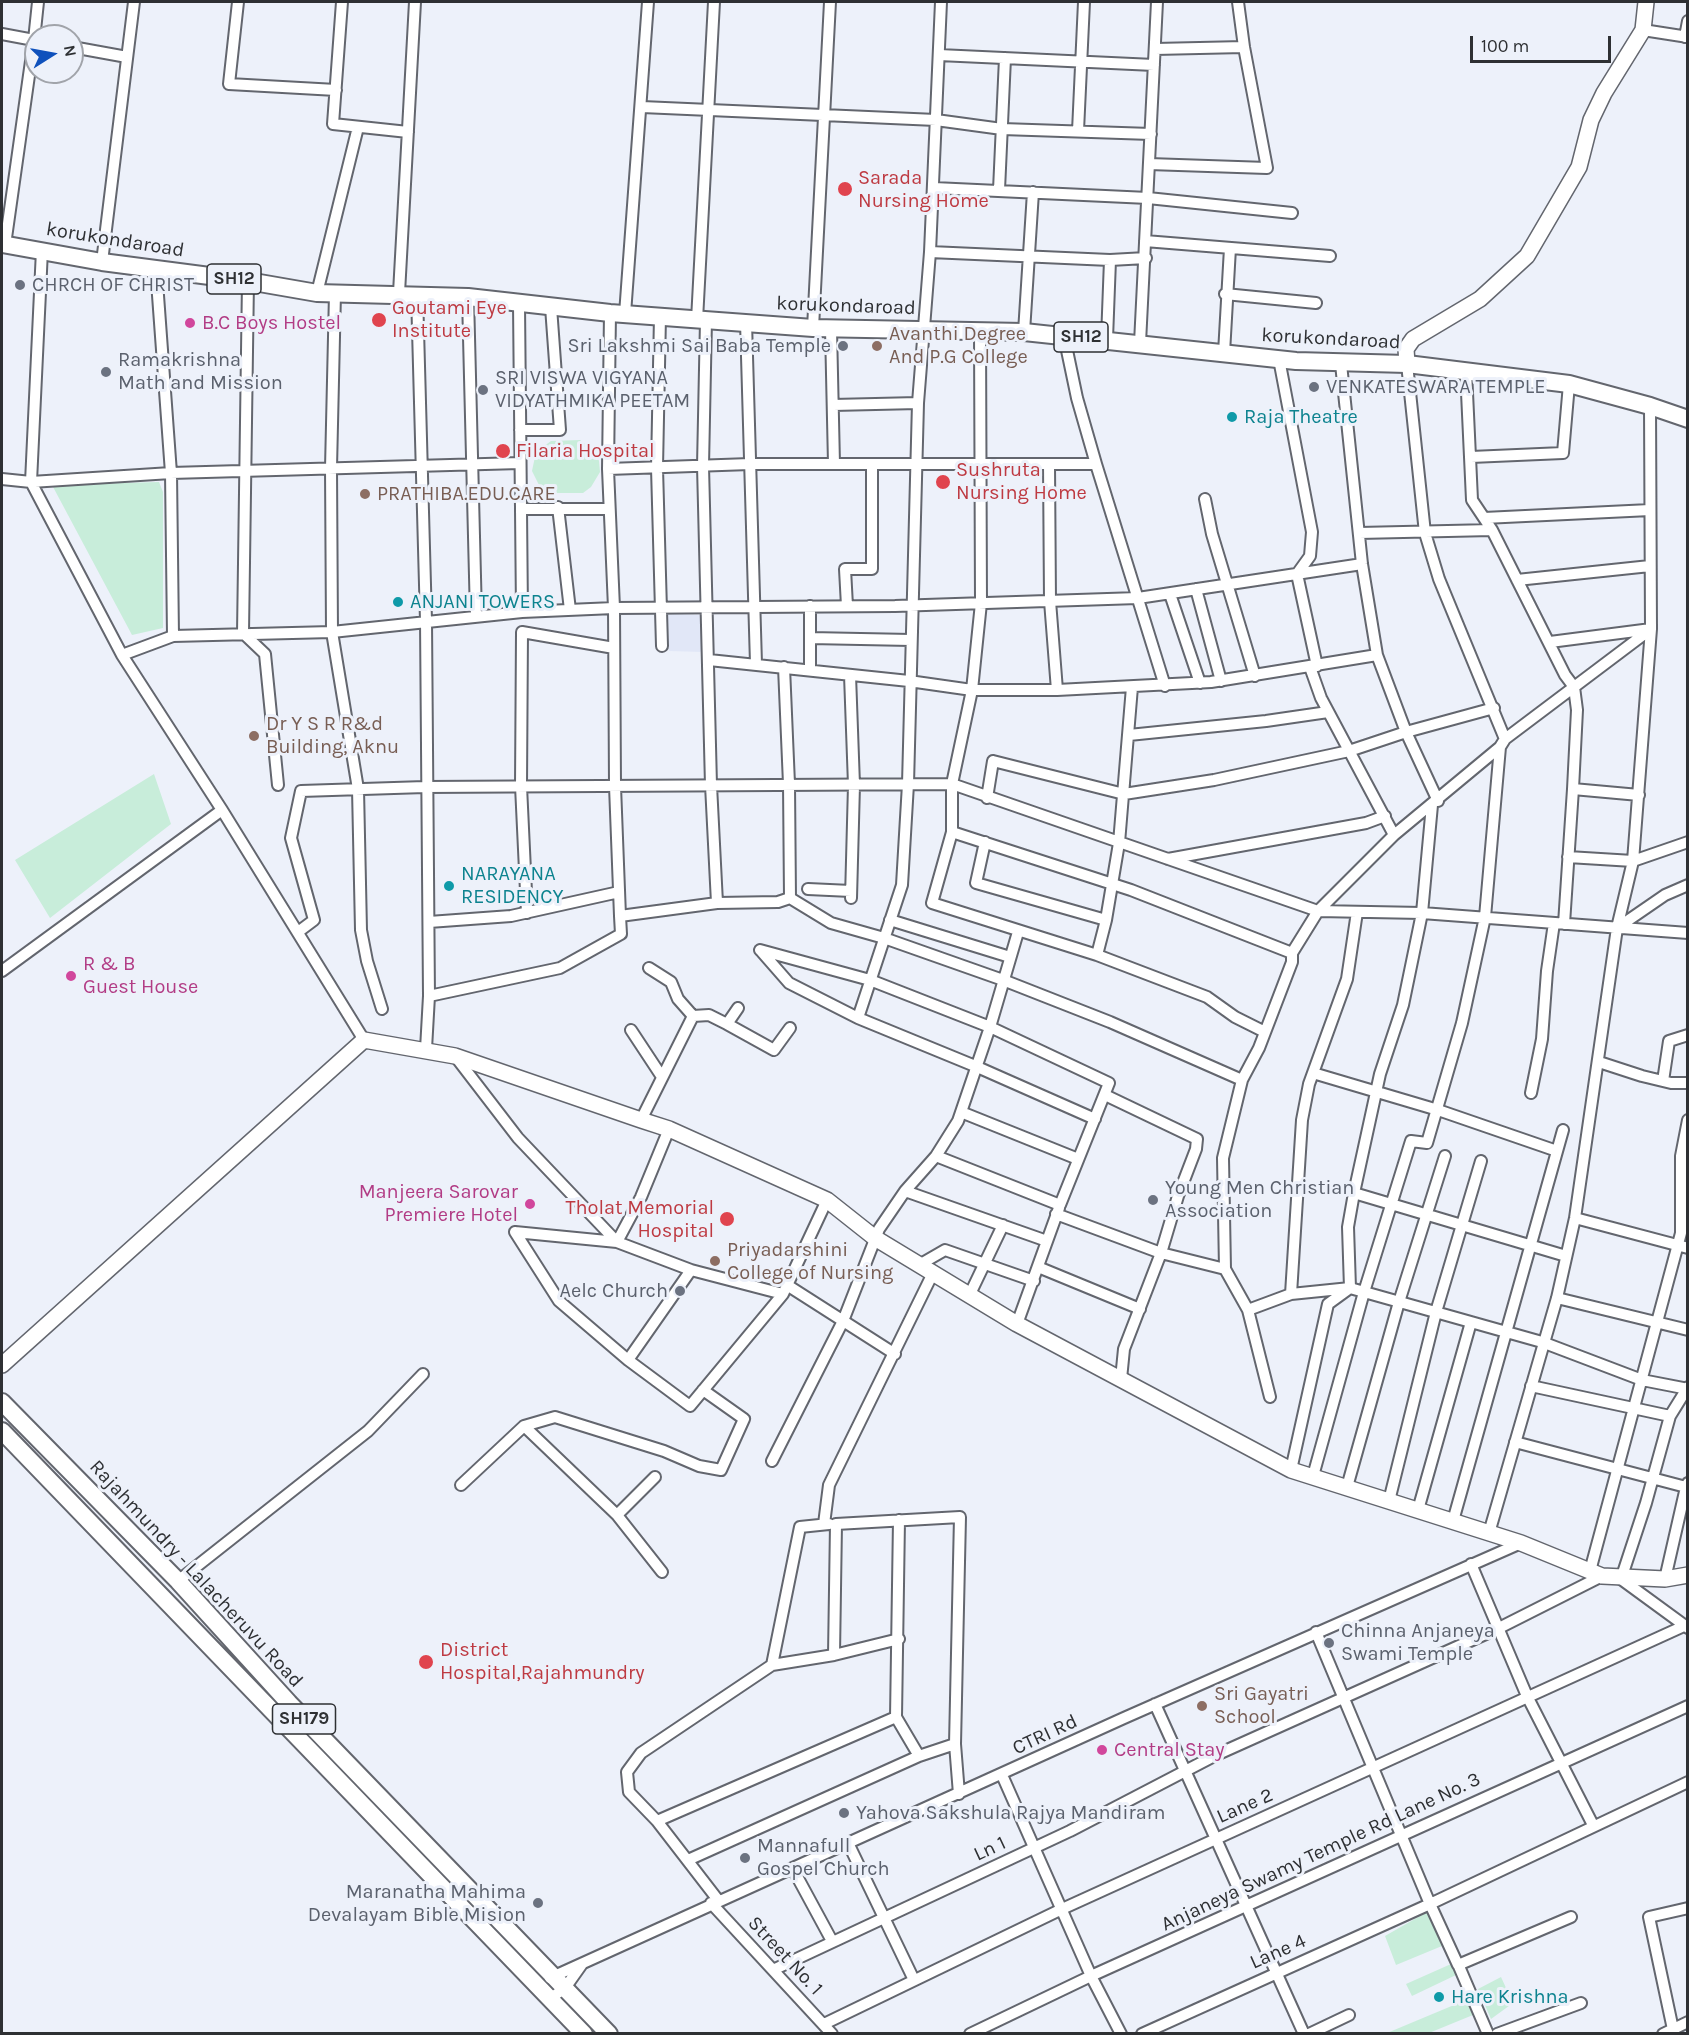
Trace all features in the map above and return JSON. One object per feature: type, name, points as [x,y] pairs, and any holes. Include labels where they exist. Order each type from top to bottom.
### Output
[{"type":"main road","name":"korukondaroad","points":[[3,244],[102,262],[248,280],[317,293],[399,293],[468,297],[617,314],[831,329],[1024,332],[1279,359],[1341,364],[1407,364],[1569,384],[1688,419]]},
{"type":"main road","name":"Rajahmundry - Lalacheruvu Road","points":[[2,1402],[178,1581],[289,1703],[609,2034]]},
{"type":"main road","name":"SH179","points":[[2,1431],[584,2034]]},
{"type":"street","points":[[36,24],[38,2]]},
{"type":"street","points":[[102,262],[134,2]]},
{"type":"street","points":[[238,2],[229,84],[336,90]]},
{"type":"street","points":[[342,2],[333,124],[408,132]]},
{"type":"street","points":[[399,293],[415,2]]},
{"type":"street","points":[[429,996],[560,968],[621,934],[615,786],[614,608],[608,469],[617,314],[642,107],[648,2]]},
{"type":"street","points":[[714,2],[702,320],[703,466],[711,785],[717,903]]},
{"type":"street","points":[[813,328],[830,2]]},
{"type":"street","points":[[858,1018],[902,885],[908,784],[918,403],[934,188],[941,2]]},
{"type":"street","points":[[1078,131],[1084,2]]},
{"type":"street","points":[[1140,343],[1157,2]]},
{"type":"street","points":[[1149,164],[1267,168],[1244,47],[1238,2]]},
{"type":"street","points":[[1313,1476],[1364,1292],[1411,1141],[1427,1143],[1462,1023],[1485,917],[1503,743],[1494,708],[1439,579],[1425,533],[1406,349],[1413,339],[1480,299],[1527,256],[1579,167],[1591,120],[1604,93],[1643,30],[1646,2]]},
{"type":"street","points":[[1643,30],[1686,37],[1688,21]]},
{"type":"street","points":[[2,34],[24,38]]},
{"type":"street","points":[[1155,49],[1244,47]]},
{"type":"street","points":[[84,49],[127,57]]},
{"type":"street","points":[[939,55],[1154,65]]},
{"type":"street","points":[[999,190],[1005,57]]},
{"type":"street","points":[[3,244],[28,84]]},
{"type":"street","points":[[642,107],[823,113],[936,120],[1002,129],[1151,134]]},
{"type":"street","points":[[317,293],[358,127]]},
{"type":"street","points":[[934,188],[1148,198],[1292,213]]},
{"type":"street","points":[[1024,332],[1031,256],[1033,192]]},
{"type":"street","points":[[1146,241],[1330,256]]},
{"type":"street","points":[[1224,353],[1225,294],[1230,248]]},
{"type":"street","points":[[42,250],[31,482],[122,655],[222,810],[364,1040]]},
{"type":"street","points":[[930,252],[1110,260],[1146,258]]},
{"type":"street","points":[[1107,339],[1110,260]]},
{"type":"street","points":[[156,268],[171,473],[173,636]]},
{"type":"street","points":[[248,280],[248,471],[243,633],[265,654],[278,785]]},
{"type":"street","points":[[335,294],[331,468],[332,632],[358,789],[362,930],[367,961],[382,1009]]},
{"type":"street","points":[[417,294],[426,621],[425,787],[429,922],[426,1048]]},
{"type":"street","points":[[1225,294],[1316,303]]},
{"type":"street","points":[[468,297],[476,616]]},
{"type":"street","points":[[519,304],[522,612]]},
{"type":"street","points":[[520,430],[560,430],[551,307]]},
{"type":"street","points":[[660,316],[657,468],[659,607],[662,646]]},
{"type":"street","points":[[746,322],[756,664]]},
{"type":"street","points":[[831,329],[834,464]]},
{"type":"street","points":[[980,331],[981,603],[972,690],[952,783],[952,832],[932,903],[1018,932],[1097,955],[1207,997],[1235,1017],[1263,1032]]},
{"type":"street","points":[[1064,336],[1077,398],[1096,464],[1165,686]]},
{"type":"street","points":[[1279,359],[1312,532],[1310,556],[1297,574],[1314,666],[1328,712],[1394,836]]},
{"type":"street","points":[[1341,364],[1362,564],[1377,655],[1435,803],[1422,913],[1403,1005],[1376,1093],[1348,1227],[1350,1288]]},
{"type":"street","points":[[1466,371],[1472,500],[1492,530],[1550,642],[1564,675],[1574,687],[1576,711],[1568,857],[1559,923],[1547,971],[1542,1039],[1531,1093]]},
{"type":"street","points":[[1471,457],[1563,453],[1569,384]]},
{"type":"street","points":[[833,405],[918,403]]},
{"type":"street","points":[[1489,1533],[1542,1342],[1557,1299],[1575,1218],[1617,928],[1634,861],[1651,629],[1650,406]]},
{"type":"street","points":[[2,479],[31,482],[171,473],[520,463]]},
{"type":"street","points":[[608,469],[750,464],[1096,464]]},
{"type":"street","points":[[1049,464],[1050,600],[1057,690]]},
{"type":"street","points":[[847,606],[845,569],[872,569],[872,465]]},
{"type":"street","points":[[1205,499],[1212,534],[1255,676]]},
{"type":"street","points":[[521,509],[558,507],[609,509]]},
{"type":"street","points":[[558,507],[570,610]]},
{"type":"street","points":[[1484,518],[1650,510]]},
{"type":"street","points":[[1359,533],[1492,530]]},
{"type":"street","points":[[122,655],[173,636],[332,632],[522,612],[614,608],[911,605],[1138,598],[1362,564]]},
{"type":"street","points":[[1517,580],[1650,566]]},
{"type":"street","points":[[1196,589],[1221,681]]},
{"type":"street","points":[[1170,594],[1200,683]]},
{"type":"street","points":[[810,606],[810,670]]},
{"type":"street","points":[[1550,642],[1651,629]]},
{"type":"street","points":[[1270,1397],[1248,1310],[1224,1269],[1223,1158],[1242,1080],[1259,1048],[1263,1032],[1292,962],[1292,953],[1318,911],[1394,836],[1503,743],[1651,629]]},
{"type":"street","points":[[527,913],[521,786],[522,632],[614,648]]},
{"type":"street","points":[[810,638],[911,640]]},
{"type":"street","points":[[709,660],[909,681],[972,690],[1057,690],[1165,686],[1221,681],[1377,655]]},
{"type":"street","points":[[784,667],[789,784],[790,898]]},
{"type":"street","points":[[808,889],[851,894],[854,785],[850,675]]},
{"type":"street","points":[[1097,955],[1106,920],[1119,843],[1132,687]]},
{"type":"street","points":[[987,798],[993,761],[1124,794],[1214,780],[1349,751],[1406,732],[1494,708]]},
{"type":"street","points":[[1129,735],[1266,721],[1328,712]]},
{"type":"street","points":[[298,932],[314,920],[291,838],[301,791],[425,787],[952,783],[987,798],[1318,911],[1422,913],[1688,933]]},
{"type":"street","points":[[1573,789],[1639,795]]},
{"type":"street","points":[[2,971],[222,810]]},
{"type":"street","points":[[1168,859],[1366,823],[1385,816]]},
{"type":"street","points":[[952,832],[1112,884],[1292,953]]},
{"type":"street","points":[[985,842],[976,883],[1106,920]]},
{"type":"street","points":[[1568,857],[1634,861],[1688,842]]},
{"type":"street","points":[[1617,928],[1665,895],[1688,885]]},
{"type":"street","points":[[429,922],[527,913],[619,892]]},
{"type":"street","points":[[620,916],[717,903],[778,902],[790,898],[831,923],[884,938],[1003,980],[1110,1022],[1242,1080]]},
{"type":"street","points":[[1291,1294],[1302,1120],[1313,1073],[1347,979],[1358,912]]},
{"type":"street","points":[[890,920],[1010,957]]},
{"type":"street","points":[[772,1461],[843,1321],[886,1215],[936,1156],[961,1112],[990,1027],[1018,932]]},
{"type":"street","points":[[1017,1324],[1058,1209],[1105,1095],[1109,1083],[990,1027],[870,980],[760,950],[789,983],[858,1018],[1095,1119]]},
{"type":"street","points":[[650,968],[671,982],[678,999],[693,1016]]},
{"type":"street","points":[[728,1024],[738,1008]]},
{"type":"street","points":[[693,1016],[709,1015],[774,1050],[790,1028]]},
{"type":"street","points":[[640,1119],[693,1016]]},
{"type":"street","points":[[631,1030],[662,1077]]},
{"type":"street","points":[[1663,1081],[1669,1041],[1688,1035]]},
{"type":"street","points":[[2,1365],[364,1040],[426,1048],[455,1056],[640,1119],[827,1200],[875,1238],[1017,1324],[1291,1470],[1521,1543],[1596,1573],[1621,1579],[1665,1579],[1688,1575]]},
{"type":"street","points":[[455,1056],[518,1138],[617,1242]]},
{"type":"street","points":[[1599,1062],[1663,1081],[1688,1083]]},
{"type":"street","points":[[1313,1073],[1438,1110],[1557,1151]]},
{"type":"street","points":[[1105,1095],[1197,1139],[1196,1149],[1178,1196],[1161,1252],[1124,1349],[1120,1378]]},
{"type":"street","points":[[961,1112],[1078,1159]]},
{"type":"street","points":[[1596,1573],[1617,1469],[1658,1323],[1683,1247],[1681,1233],[1688,1120]]},
{"type":"street","points":[[617,1242],[641,1197],[669,1130]]},
{"type":"street","points":[[1453,1521],[1563,1130]]},
{"type":"street","points":[[936,1156],[1161,1252],[1224,1269]]},
{"type":"street","points":[[1347,1487],[1399,1302],[1445,1156]]},
{"type":"street","points":[[1389,1501],[1436,1312],[1481,1161]]},
{"type":"street","points":[[905,1191],[1047,1241]]},
{"type":"street","points":[[1354,1193],[1566,1256]]},
{"type":"street","points":[[827,1200],[785,1289],[690,1406],[628,1360],[559,1301],[515,1232],[617,1242],[690,1270],[785,1289],[843,1321],[895,1354]]},
{"type":"street","points":[[1575,1218],[1683,1247]]},
{"type":"street","points":[[970,1294],[1003,1226]]},
{"type":"street","points":[[824,1524],[829,1485],[895,1354],[926,1269],[945,1250],[1034,1281]]},
{"type":"street","points":[[1038,1268],[1140,1309]]},
{"type":"street","points":[[628,1360],[690,1270]]},
{"type":"street","points":[[1291,1470],[1329,1304],[1350,1288]]},
{"type":"street","points":[[1248,1310],[1291,1294],[1350,1288],[1542,1342],[1642,1380],[1687,1388],[1670,1416],[1653,1479],[1621,1579]]},
{"type":"street","points":[[1557,1299],[1688,1330]]},
{"type":"street","points":[[1418,1510],[1471,1322]]},
{"type":"street","points":[[178,1581],[368,1431],[423,1374]]},
{"type":"street","points":[[1531,1386],[1670,1416]]},
{"type":"street","points":[[461,1485],[524,1426],[555,1417],[664,1451],[699,1466],[722,1470],[744,1419],[703,1390]]},
{"type":"street","points":[[524,1426],[617,1515],[662,1572]]},
{"type":"street","points":[[1515,1442],[1653,1479],[1687,1485],[1665,1579]]},
{"type":"street","points":[[617,1515],[656,1477]]},
{"type":"street","points":[[899,1639],[834,1655],[772,1665],[800,1527],[960,1517],[955,1744],[959,1794]]},
{"type":"street","points":[[899,1520],[899,1639],[896,1718],[919,1756]]},
{"type":"street","points":[[834,1655],[836,1524]]},
{"type":"street","name":"CTRI Rd","points":[[545,1992],[584,1962],[715,1902],[849,1845],[1316,1632],[1521,1543]]},
{"type":"street","points":[[1471,1564],[1527,1696],[1593,1825]]},
{"type":"street","name":"Ln 1","points":[[775,1969],[1034,1849],[1216,1755],[1499,1628],[1596,1573]]},
{"type":"street","points":[[1621,1579],[1686,1627]]},
{"type":"street","name":"Lane 2","points":[[824,2024],[1062,1909],[1527,1696],[1686,1627]]},
{"type":"street","points":[[1316,1632],[1430,1904],[1488,2034]]},
{"type":"street","name":"Street No. 1","points":[[772,1665],[641,1753],[627,1772],[629,1792],[657,1821],[688,1860],[715,1902],[832,2034]]},
{"type":"street","points":[[1155,1704],[1248,1905],[1304,2034]]},
{"type":"street","name":"Anjaneya Swamy Temple Rd Lane No. 3","points":[[970,2034],[1560,1762],[1688,1706]]},
{"type":"street","points":[[657,1821],[896,1718]]},
{"type":"street","points":[[688,1860],[919,1756],[955,1744]]},
{"type":"street","points":[[1002,1775],[1092,1976],[1121,2034]]},
{"type":"street","name":"Lane 4","points":[[1142,2034],[1430,1904],[1688,1782]]},
{"type":"street","points":[[849,1845],[914,1980]]},
{"type":"street","points":[[793,1869],[832,1941]]},
{"type":"street","points":[[1688,1908],[1649,1917],[1670,2032],[1688,2022]]},
{"type":"street","points":[[1458,1965],[1571,1917]]},
{"type":"street","name":"CTRI Rd","points":[[545,1992],[584,1962]]},
{"type":"street","points":[[1497,2034],[1581,2003]]},
{"type":"street","points":[[1310,2034],[1349,2015]]},
{"type":"shaded area","points":[[668,614],[702,615],[703,652],[669,651]]},
{"type":"green space","points":[[580,440],[596,452],[599,461],[600,472],[591,487],[583,493],[550,493],[540,487],[532,471],[536,452],[551,441]]},
{"type":"green space","points":[[159,482],[163,492],[163,628],[132,635],[52,485]]},
{"type":"green space","points":[[154,774],[171,824],[50,918],[15,860]]},
{"type":"green space","points":[[1427,1912],[1442,1946],[1396,1965],[1385,1936]]},
{"type":"green space","points":[[1451,1964],[1456,1975],[1412,1996],[1406,1984]]},
{"type":"green space","points":[[1501,1977],[1513,2003],[1491,2019],[1478,1989]]},
{"type":"green space","points":[[1466,2000],[1473,2015],[1429,2033],[1387,2033]]},
{"type":"place","name":"Sarada Nursing Home","points":[[845,189]]},
{"type":"place","name":"CHRCH OF CHRIST","points":[[20,285]]},
{"type":"place","name":"Goutami Eye Institute","points":[[379,320]]},
{"type":"place","name":"B.C Boys Hostel","points":[[190,323]]},
{"type":"place","name":"Sri Lakshmi Sai Baba Temple","points":[[843,346]]},
{"type":"place","name":"Avanthi Degree And P.G College","points":[[877,346]]},
{"type":"place","name":"Ramakrishna Math and Mission","points":[[106,372]]},
{"type":"place","name":"VENKATESWARA TEMPLE","points":[[1314,387]]},
{"type":"place","name":"SRI VISWA VIGYANA VIDYATHMIKA PEETAM","points":[[483,390]]},
{"type":"place","name":"Raja Theatre","points":[[1232,417]]},
{"type":"place","name":"Filaria Hospital","points":[[503,451]]},
{"type":"place","name":"Sushruta Nursing Home","points":[[943,482]]},
{"type":"place","name":"PRATHIBA.EDU.CARE","points":[[365,494]]},
{"type":"place","name":"ANJANI TOWERS","points":[[398,602]]},
{"type":"place","name":"Dr Y S R R&d Building, Aknu","points":[[254,736]]},
{"type":"place","name":"NARAYANA RESIDENCY","points":[[449,886]]},
{"type":"place","name":"R & B Guest House","points":[[71,976]]},
{"type":"place","name":"Young Men Christian Association","points":[[1153,1200]]},
{"type":"place","name":"Manjeera Sarovar Premiere Hotel","points":[[530,1204]]},
{"type":"place","name":"Tholat Memorial Hospital","points":[[727,1219]]},
{"type":"place","name":"Priyadarshini College of Nursing","points":[[715,1261]]},
{"type":"place","name":"Aelc Church","points":[[680,1291]]},
{"type":"place","name":"Chinna Anjaneya Swami Temple","points":[[1329,1643]]},
{"type":"place","name":"District Hospital,Rajahmundry","points":[[426,1662]]},
{"type":"place","name":"Sri Gayatri School","points":[[1202,1706]]},
{"type":"place","name":"Central Stay","points":[[1102,1750]]},
{"type":"place","name":"Yahova Sakshula Rajya Mandiram","points":[[844,1813]]},
{"type":"place","name":"Mannafull Gospel Church","points":[[745,1858]]},
{"type":"place","name":"Maranatha Mahima Devalayam Bible Mision","points":[[538,1903]]},
{"type":"place","name":"Hare Krishna","points":[[1439,1997]]}]
